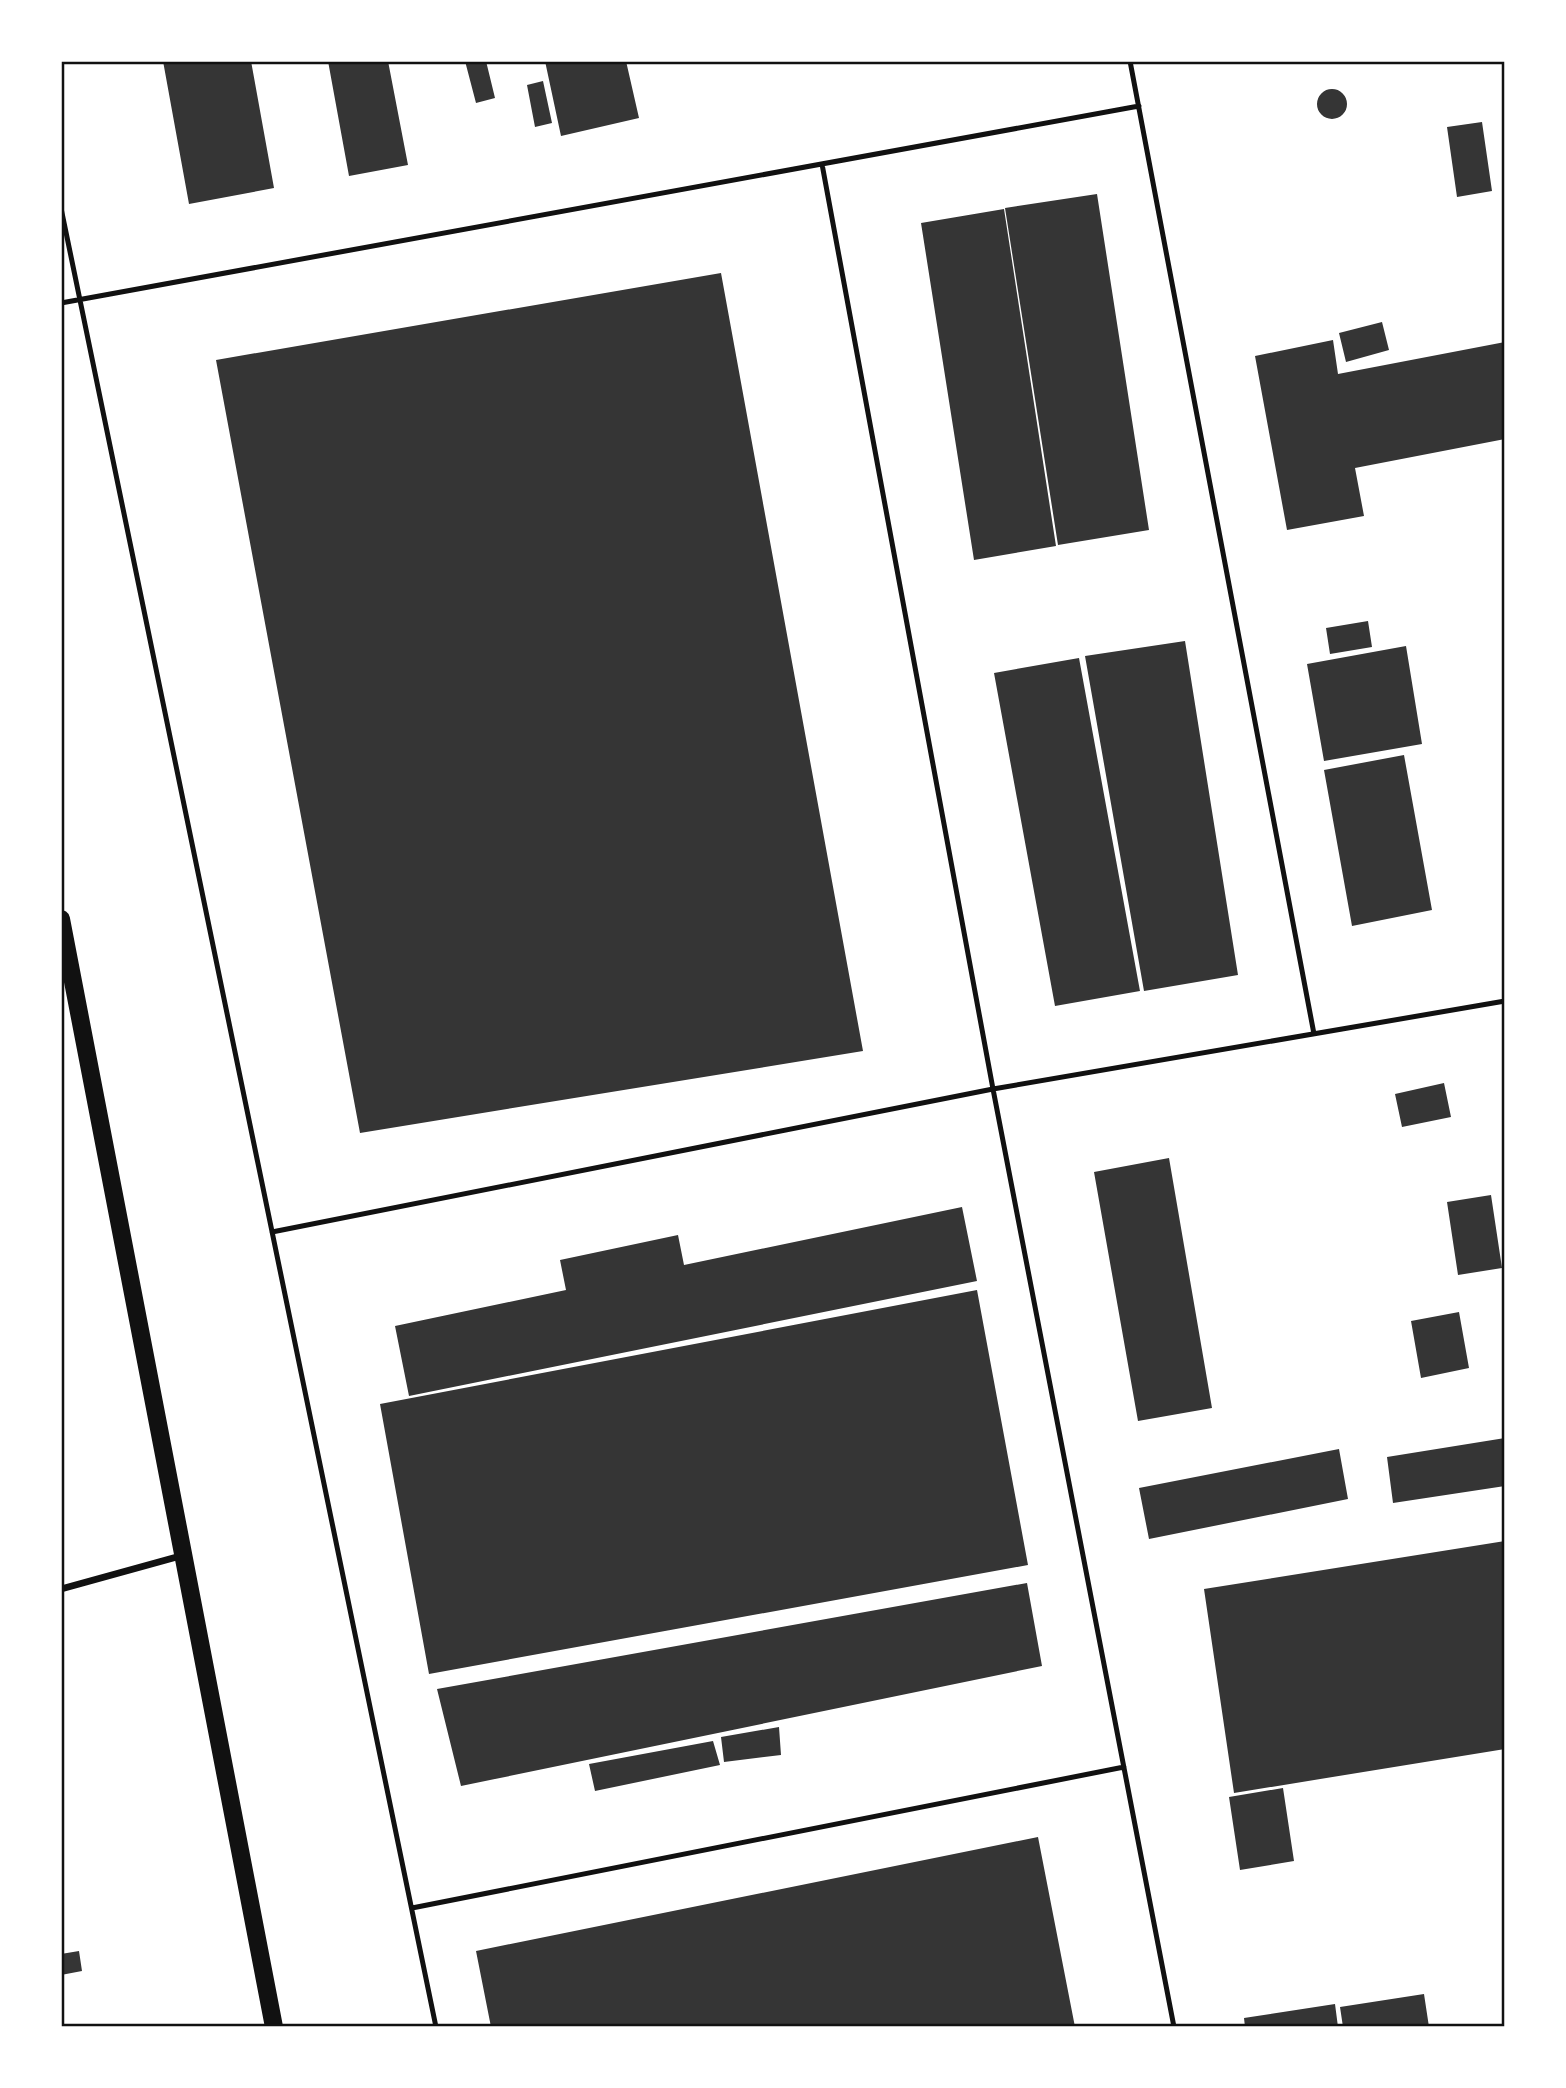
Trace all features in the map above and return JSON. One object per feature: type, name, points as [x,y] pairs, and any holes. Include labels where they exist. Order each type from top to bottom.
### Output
[{"type":"main road","points":[[61,919],[274,2027]]},
{"type":"street","points":[[61,1589],[185,1555]]},
{"type":"lane","points":[[1130,61],[1314,1034]]},
{"type":"lane","points":[[61,303],[1139,106]]},
{"type":"lane","points":[[822,164],[993,1089],[1174,2027]]},
{"type":"lane","points":[[61,208],[436,2027]]},
{"type":"lane","points":[[272,1232],[993,1089],[1505,1001]]},
{"type":"lane","points":[[412,1908],[1124,1767]]},
{"type":"building","points":[[163,61],[251,61],[274,188],[189,204]]},
{"type":"building","points":[[328,61],[388,61],[408,165],[349,176]]},
{"type":"building","points":[[465,61],[486,61],[495,98],[476,103]]},
{"type":"building","points":[[545,61],[626,61],[639,118],[561,136]]},
{"type":"building","points":[[543,81],[552,123],[535,127],[527,85]]},
{"type":"building","points":[[1332,89],[1342,94],[1347,104],[1342,114],[1332,119],[1322,114],[1317,104],[1322,94]]},
{"type":"building","points":[[1482,122],[1492,191],[1457,197],[1447,127]]},
{"type":"building","points":[[1097,194],[1149,530],[1058,545],[1005,208]]},
{"type":"building","points":[[1004,209],[1056,546],[974,560],[921,223]]},
{"type":"building","points":[[721,273],[863,1051],[360,1133],[216,360]]},
{"type":"building","points":[[1382,322],[1389,350],[1346,362],[1339,333]]},
{"type":"building","points":[[1333,340],[1338,374],[1505,342],[1505,439],[1355,468],[1364,516],[1287,530],[1255,356]]},
{"type":"building","points":[[1368,621],[1372,647],[1330,654],[1326,628]]},
{"type":"building","points":[[1185,641],[1238,975],[1144,991],[1085,656]]},
{"type":"building","points":[[1406,646],[1422,744],[1324,761],[1307,664]]},
{"type":"building","points":[[1079,658],[1140,991],[1055,1006],[994,673]]},
{"type":"building","points":[[1404,755],[1432,910],[1352,926],[1324,770]]},
{"type":"building","points":[[1444,1083],[1451,1117],[1402,1127],[1395,1094]]},
{"type":"building","points":[[1169,1158],[1212,1408],[1138,1421],[1094,1172]]},
{"type":"building","points":[[1491,1195],[1502,1268],[1458,1275],[1447,1202]]},
{"type":"building","points":[[962,1207],[977,1281],[409,1396],[395,1326],[566,1290],[560,1260],[678,1235],[684,1265]]},
{"type":"building","points":[[977,1290],[1028,1565],[429,1674],[380,1404]]},
{"type":"building","points":[[1459,1312],[1469,1368],[1421,1378],[1411,1321]]},
{"type":"building","points":[[1505,1438],[1505,1486],[1393,1503],[1387,1457]]},
{"type":"building","points":[[1339,1449],[1348,1499],[1149,1539],[1139,1488]]},
{"type":"building","points":[[1505,1541],[1505,1749],[1234,1793],[1204,1589]]},
{"type":"building","points":[[1027,1583],[1042,1666],[461,1786],[437,1689]]},
{"type":"building","points":[[779,1727],[781,1755],[724,1762],[721,1737]]},
{"type":"building","points":[[713,1741],[720,1765],[595,1791],[589,1764]]},
{"type":"building","points":[[1283,1788],[1294,1861],[1240,1870],[1229,1797]]},
{"type":"building","points":[[1038,1837],[1075,2027],[491,2027],[476,1951]]},
{"type":"building","points":[[79,1951],[82,1971],[61,1975],[61,1954]]},
{"type":"building","points":[[1424,1994],[1429,2027],[1343,2027],[1340,2007]]},
{"type":"building","points":[[1335,2004],[1338,2027],[1245,2027],[1244,2018]]}]
